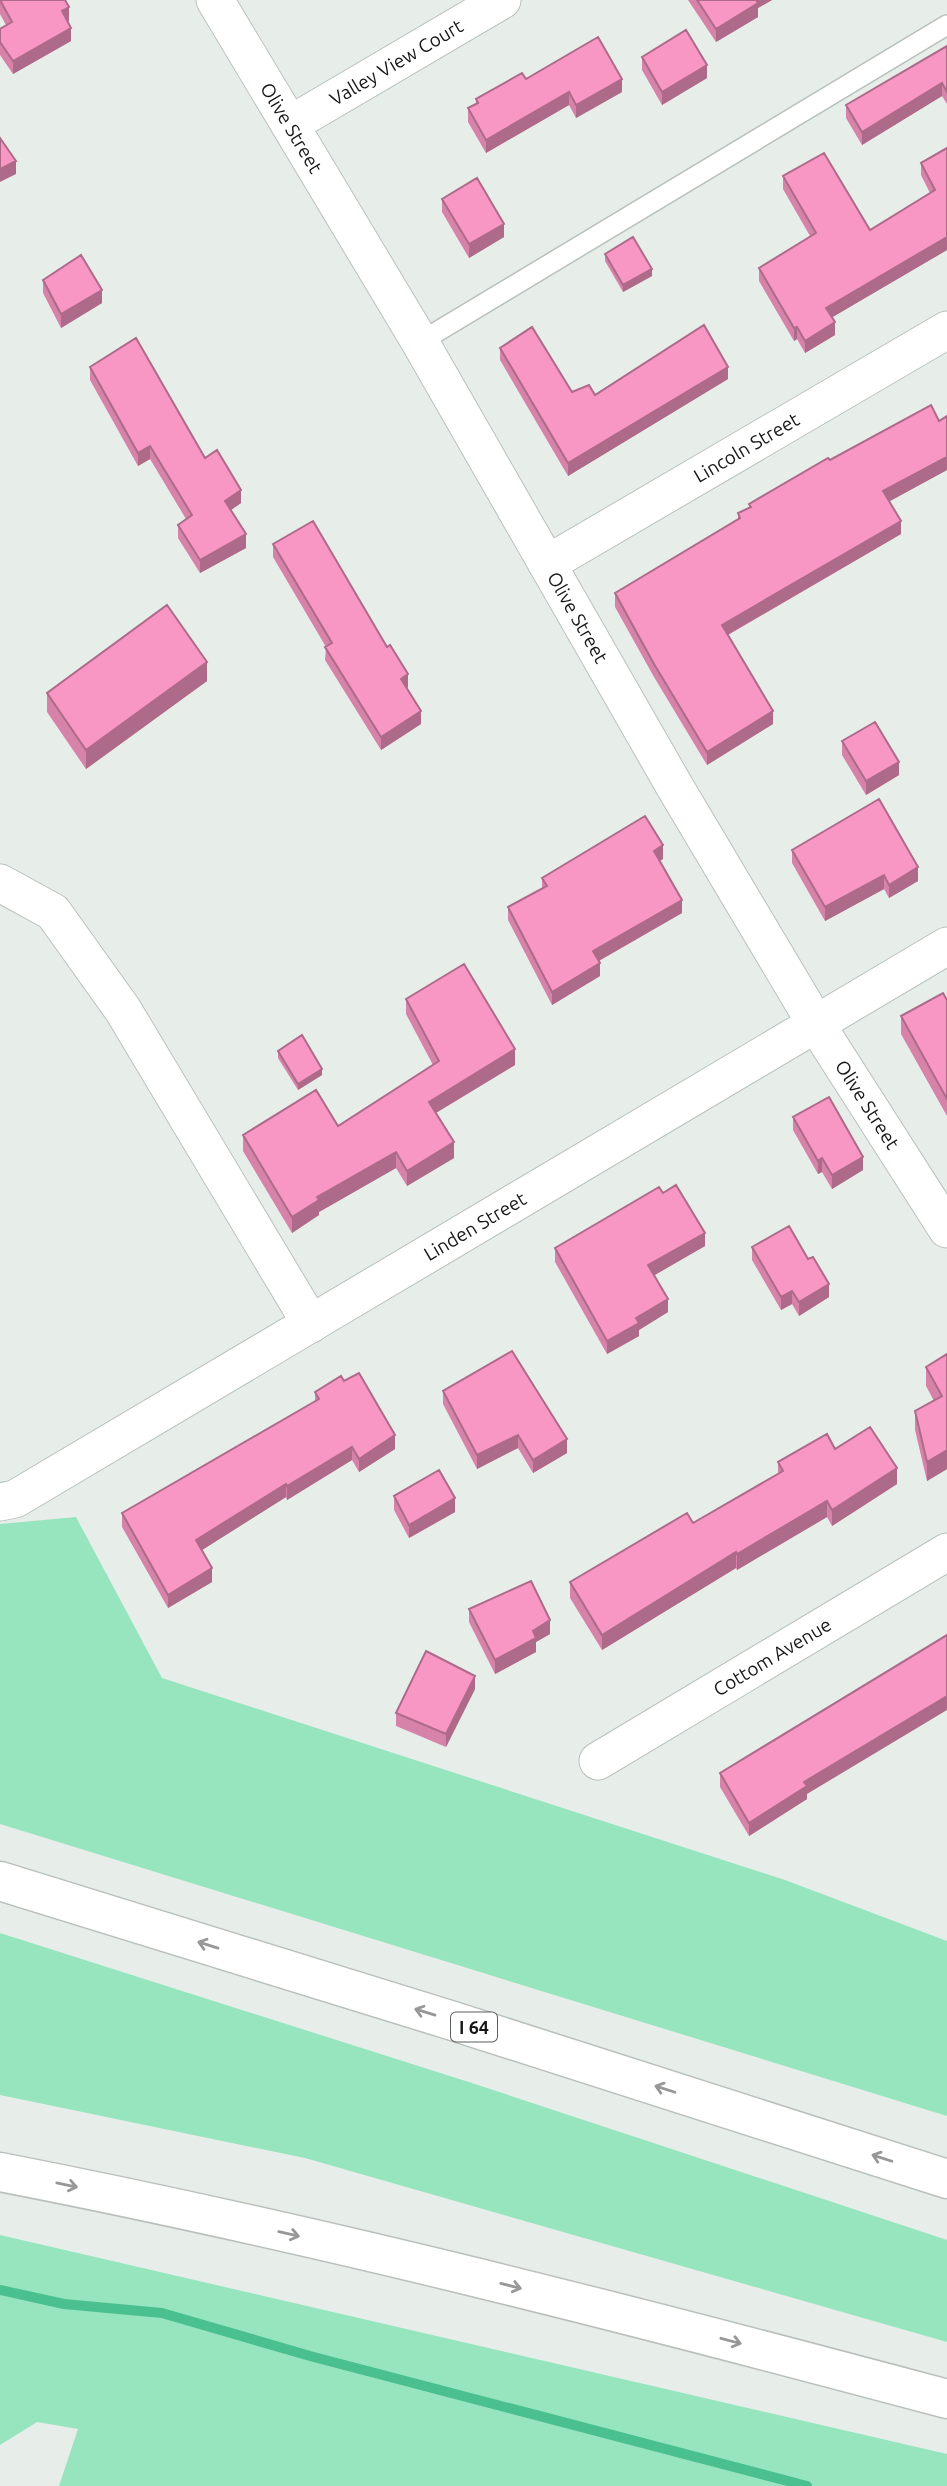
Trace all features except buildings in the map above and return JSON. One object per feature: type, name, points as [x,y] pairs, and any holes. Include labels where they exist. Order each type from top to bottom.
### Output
[{"type":"highway","name":"I 64","points":[[0,1881],[453,2021],[947,2179]]},
{"type":"highway","points":[[0,2172],[139,2200],[410,2261],[697,2332],[947,2399]]},
{"type":"street","name":"Olive Street","points":[[215,0],[420,342],[816,1024],[947,1229]]},
{"type":"street","name":"Valley View Court","points":[[291,124],[502,0]]},
{"type":"street","name":"Lincoln Street","points":[[547,564],[947,330]]},
{"type":"street","points":[[0,883],[53,912],[123,1010],[310,1324]]},
{"type":"street","name":"Linden Street","points":[[0,1502],[15,1499],[947,946]]},
{"type":"street","name":"Cottom Avenue","points":[[598,1761],[947,1552]]},
{"type":"lane","points":[[420,342],[947,24]]},
{"type":"green space","points":[[76,1517],[162,1678],[785,1880],[947,1941],[947,2116],[0,1824],[0,1524]]},
{"type":"green space","points":[[0,1933],[475,2084],[947,2240],[947,2342],[305,2158],[0,2095]]},
{"type":"green space","points":[[0,2235],[947,2454],[947,2486],[59,2486],[78,2429],[37,2422],[0,2445]]},
{"type":"waterway","points":[[0,2290],[64,2304],[162,2313],[310,2356],[807,2486]]}]
